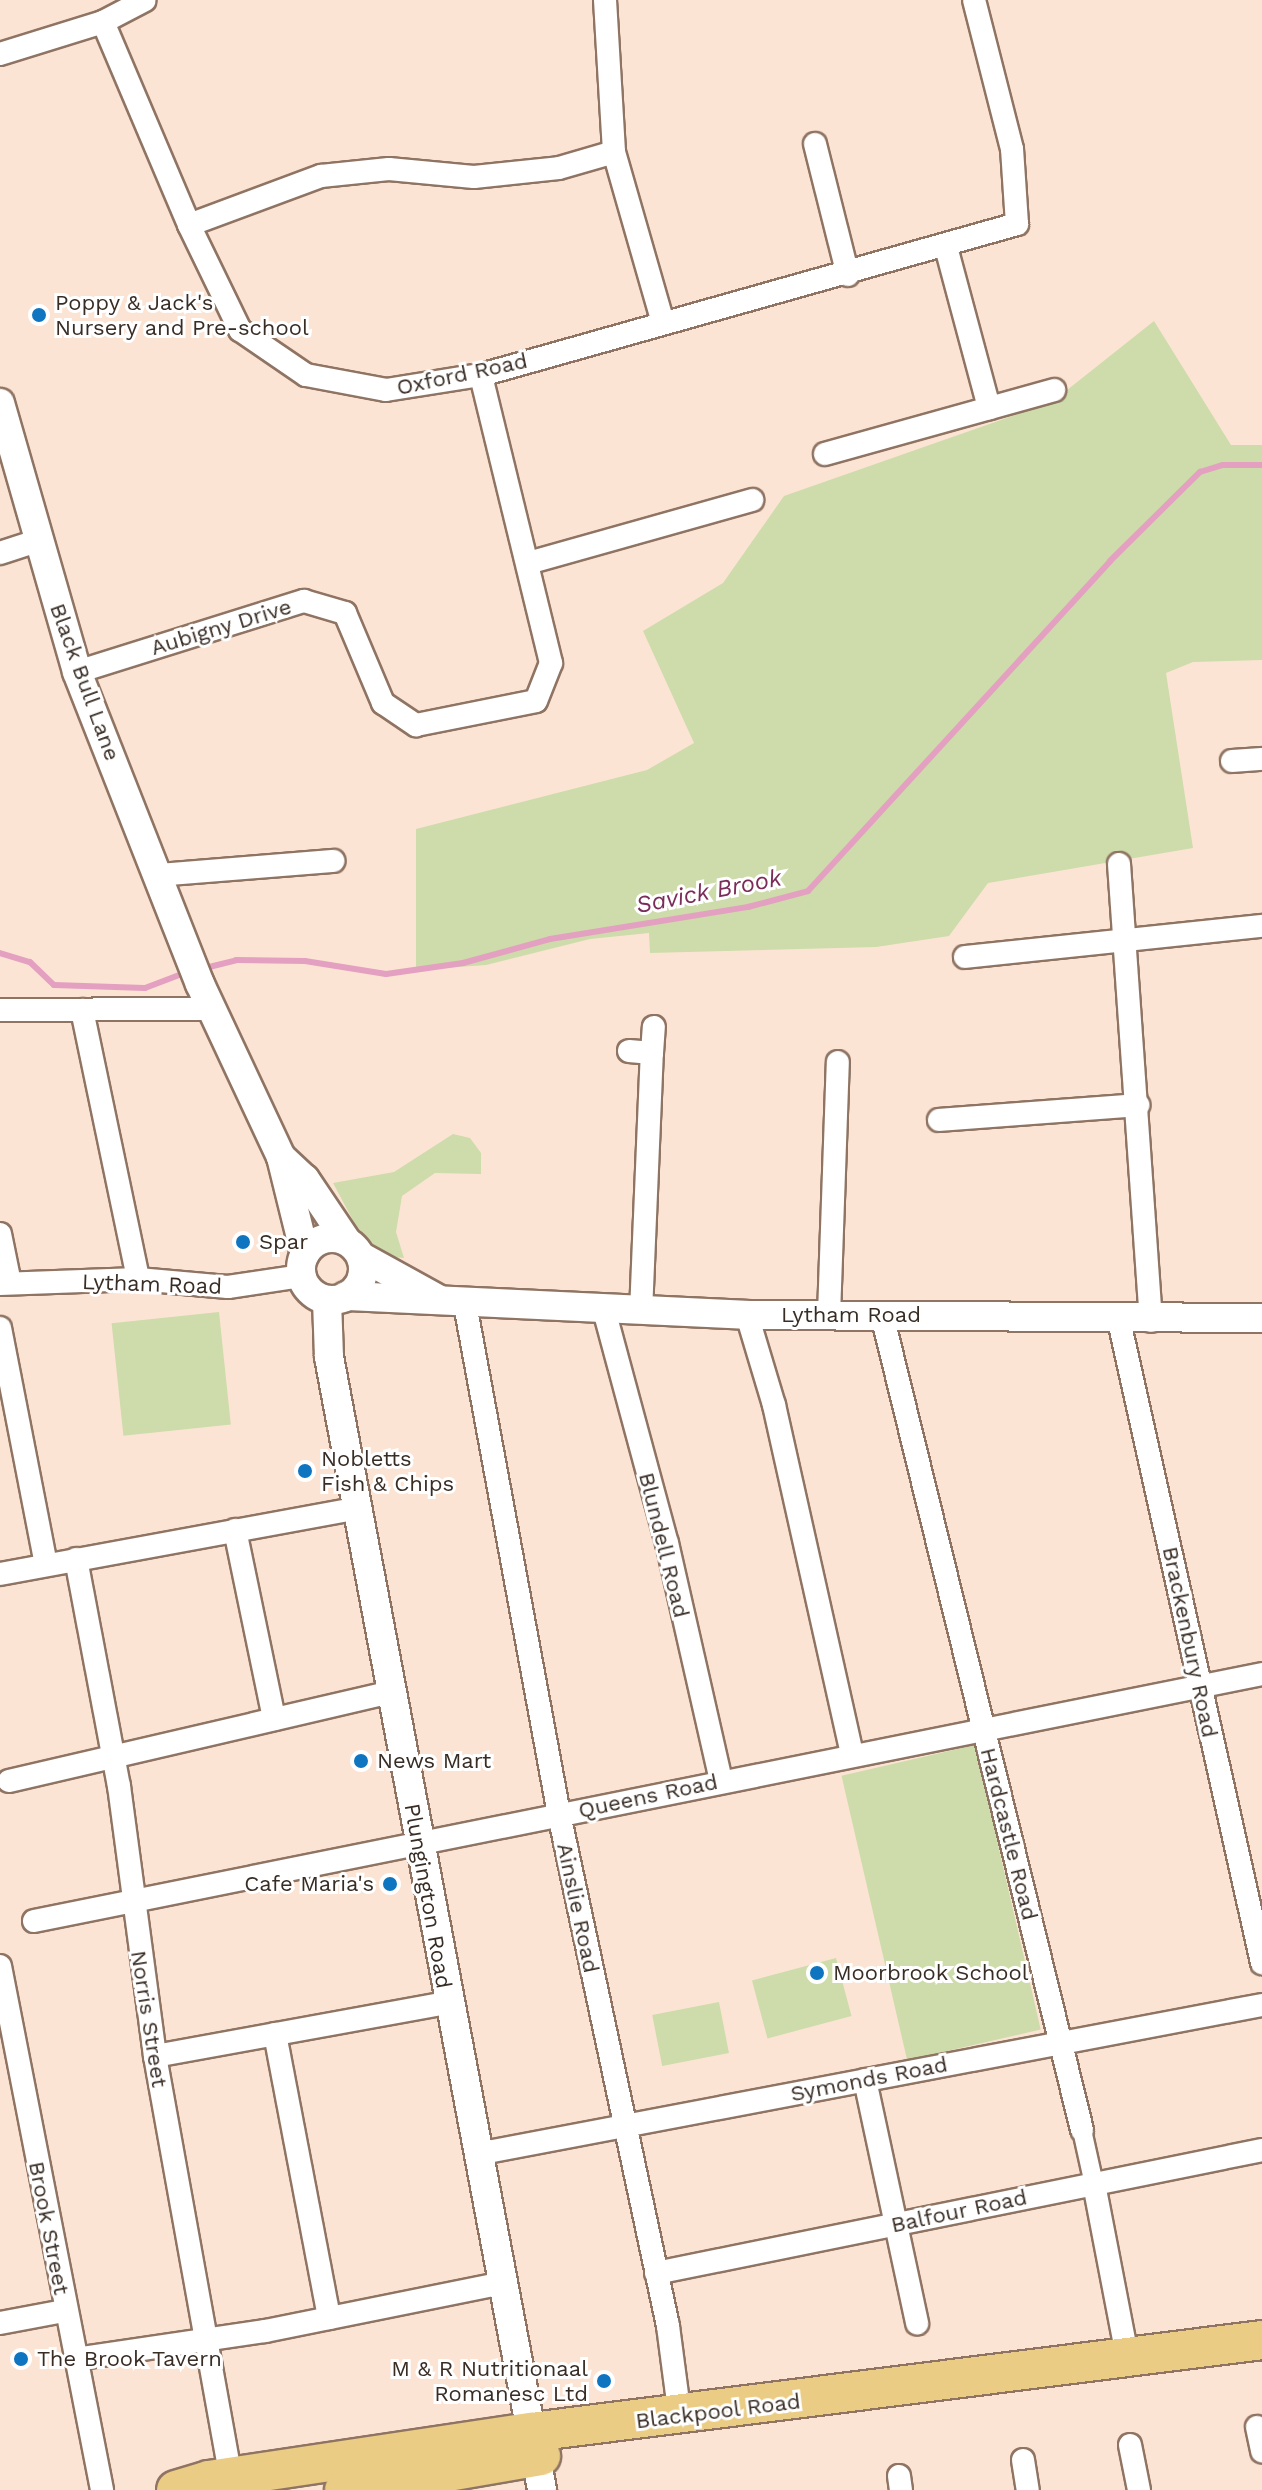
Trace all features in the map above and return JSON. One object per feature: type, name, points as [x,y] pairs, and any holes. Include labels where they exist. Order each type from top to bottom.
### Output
[{"type":"highway","name":"Blackpool Road","points":[[344,2490],[435,2483],[537,2459],[680,2417],[1262,2340]]},
{"type":"highway","name":"Blackpool Road","points":[[176,2490],[231,2477],[537,2459],[1262,2363]]},
{"type":"street","points":[[0,54],[103,22],[145,0]]},
{"type":"street","points":[[605,0],[614,152],[663,323]]},
{"type":"street","name":"Oxford Road","points":[[103,22],[189,225],[240,330],[306,375],[386,390],[481,375],[848,275],[1017,224],[1012,149],[974,0]]},
{"type":"street","points":[[815,144],[848,275]]},
{"type":"street","points":[[189,225],[321,176],[389,169],[474,177],[559,168],[614,152]]},
{"type":"street","points":[[946,247],[989,408]]},
{"type":"street","points":[[481,375],[528,563],[752,500]]},
{"type":"street","points":[[825,454],[1054,390]]},
{"type":"street","name":"Black Bull Lane","points":[[0,403],[37,541],[77,672],[205,997]]},
{"type":"street","points":[[0,553],[37,541]]},
{"type":"street","name":"Aubigny Drive","points":[[77,672],[304,601],[345,613],[383,703],[416,725],[536,701],[551,663],[528,563]]},
{"type":"street","points":[[1232,761],[1262,759]]},
{"type":"street","points":[[158,875],[333,861]]},
{"type":"street","points":[[1119,864],[1151,1321]]},
{"type":"street","points":[[965,957],[1262,926]]},
{"type":"street","points":[[0,1010],[82,1010],[205,997],[281,1157],[307,1287],[337,1298],[360,1283],[354,1249],[305,1179],[281,1157]]},
{"type":"street","points":[[82,1010],[138,1279]]},
{"type":"street","points":[[641,1312],[654,1027]]},
{"type":"street","points":[[629,1051],[652,1053]]},
{"type":"street","points":[[829,1315],[838,1062]]},
{"type":"street","points":[[939,1120],[1138,1105]]},
{"type":"street","points":[[0,1234],[5,1283]]},
{"type":"street","points":[[303,1265],[323,1239],[354,1249]]},
{"type":"street","name":"Lytham Road","points":[[354,1249],[453,1302]]},
{"type":"street","name":"Lytham Road","points":[[5,1283],[138,1279],[228,1287],[303,1265]]},
{"type":"street","name":"Lytham Road","points":[[337,1298],[747,1315],[1119,1321],[1262,1318]]},
{"type":"street","name":"Plungington Road","points":[[337,1298],[329,1357],[447,2003],[537,2459]]},
{"type":"street","name":"Ainslie Road","points":[[453,1302],[656,2273],[680,2417]]},
{"type":"street","name":"Blundell Road","points":[[604,1310],[667,1543],[721,1781]]},
{"type":"street","points":[[747,1315],[774,1405],[852,1754]]},
{"type":"street","name":"Hardcastle Road","points":[[882,1315],[1082,2130],[1127,2356]]},
{"type":"street","name":"Brackenbury Road","points":[[1119,1321],[1262,1963]]},
{"type":"street","points":[[0,1328],[46,1565]]},
{"type":"street","points":[[0,1574],[358,1508]]},
{"type":"street","points":[[235,1530],[274,1719]]},
{"type":"street","name":"Norris Street","points":[[76,1559],[113,1756],[130,1900],[155,2056],[231,2477]]},
{"type":"street","name":"Queens Road","points":[[34,1921],[1198,1683],[1262,1674]]},
{"type":"street","points":[[9,1781],[391,1692]]},
{"type":"street","name":"Brook Street","points":[[0,1966],[64,2311],[102,2490]]},
{"type":"street","points":[[155,2056],[447,2003]]},
{"type":"street","name":"Symonds Road","points":[[477,2154],[1262,2005]]},
{"type":"street","points":[[275,2034],[329,2318]]},
{"type":"street","points":[[865,2080],[917,2323]]},
{"type":"street","name":"Balfour Road","points":[[656,2273],[1262,2150]]},
{"type":"street","points":[[75,2359],[329,2318],[502,2283]]},
{"type":"street","points":[[0,2323],[64,2311]]},
{"type":"street","points":[[1257,2427],[1262,2451]]},
{"type":"street","points":[[1130,2445],[1138,2485]]},
{"type":"green space","points":[[1154,321],[1231,445],[1262,445],[1262,660],[1193,662],[1166,673],[1193,848],[988,883],[949,936],[876,947],[650,953],[649,933],[590,939],[486,965],[416,970],[416,829],[647,770],[694,743],[643,631],[723,583],[784,496],[1052,402]]},
{"type":"green space","points":[[453,1134],[470,1138],[481,1153],[481,1174],[435,1173],[402,1196],[396,1232],[404,1258],[385,1256],[356,1226],[333,1183],[394,1172]]},
{"type":"green space","points":[[219,1312],[231,1424],[123,1436],[112,1323]]},
{"type":"green space","points":[[975,1745],[1041,2030],[907,2060],[842,1776]]},
{"type":"green space","points":[[836,1958],[852,2016],[767,2038],[752,1981]]},
{"type":"green space","points":[[719,2002],[729,2053],[662,2066],[652,2015]]},
{"type":"waterway","name":"Savick Brook","points":[[201,969],[236,960],[305,961],[386,974],[463,963],[550,939],[748,907],[808,891],[1110,561],[1200,472],[1223,465],[1262,465]]},
{"type":"waterway","name":"Savick Brook","points":[[0,953],[30,962],[54,985],[145,988],[187,972]]},
{"type":"place","name":"Poppy & Jack's Nursery and Pre-school","points":[[39,315]]},
{"type":"place","name":"Spar","points":[[243,1242]]},
{"type":"place","name":"Nobletts Fish & Chips","points":[[305,1471]]},
{"type":"place","name":"News Mart","points":[[361,1761]]},
{"type":"place","name":"Cafe Maria's","points":[[390,1884]]},
{"type":"place","name":"Moorbrook School","points":[[817,1973]]},
{"type":"place","name":"The Brook Tavern","points":[[21,2359]]},
{"type":"place","name":"M & R Nutritionaal Romanesc Ltd","points":[[604,2381]]}]
